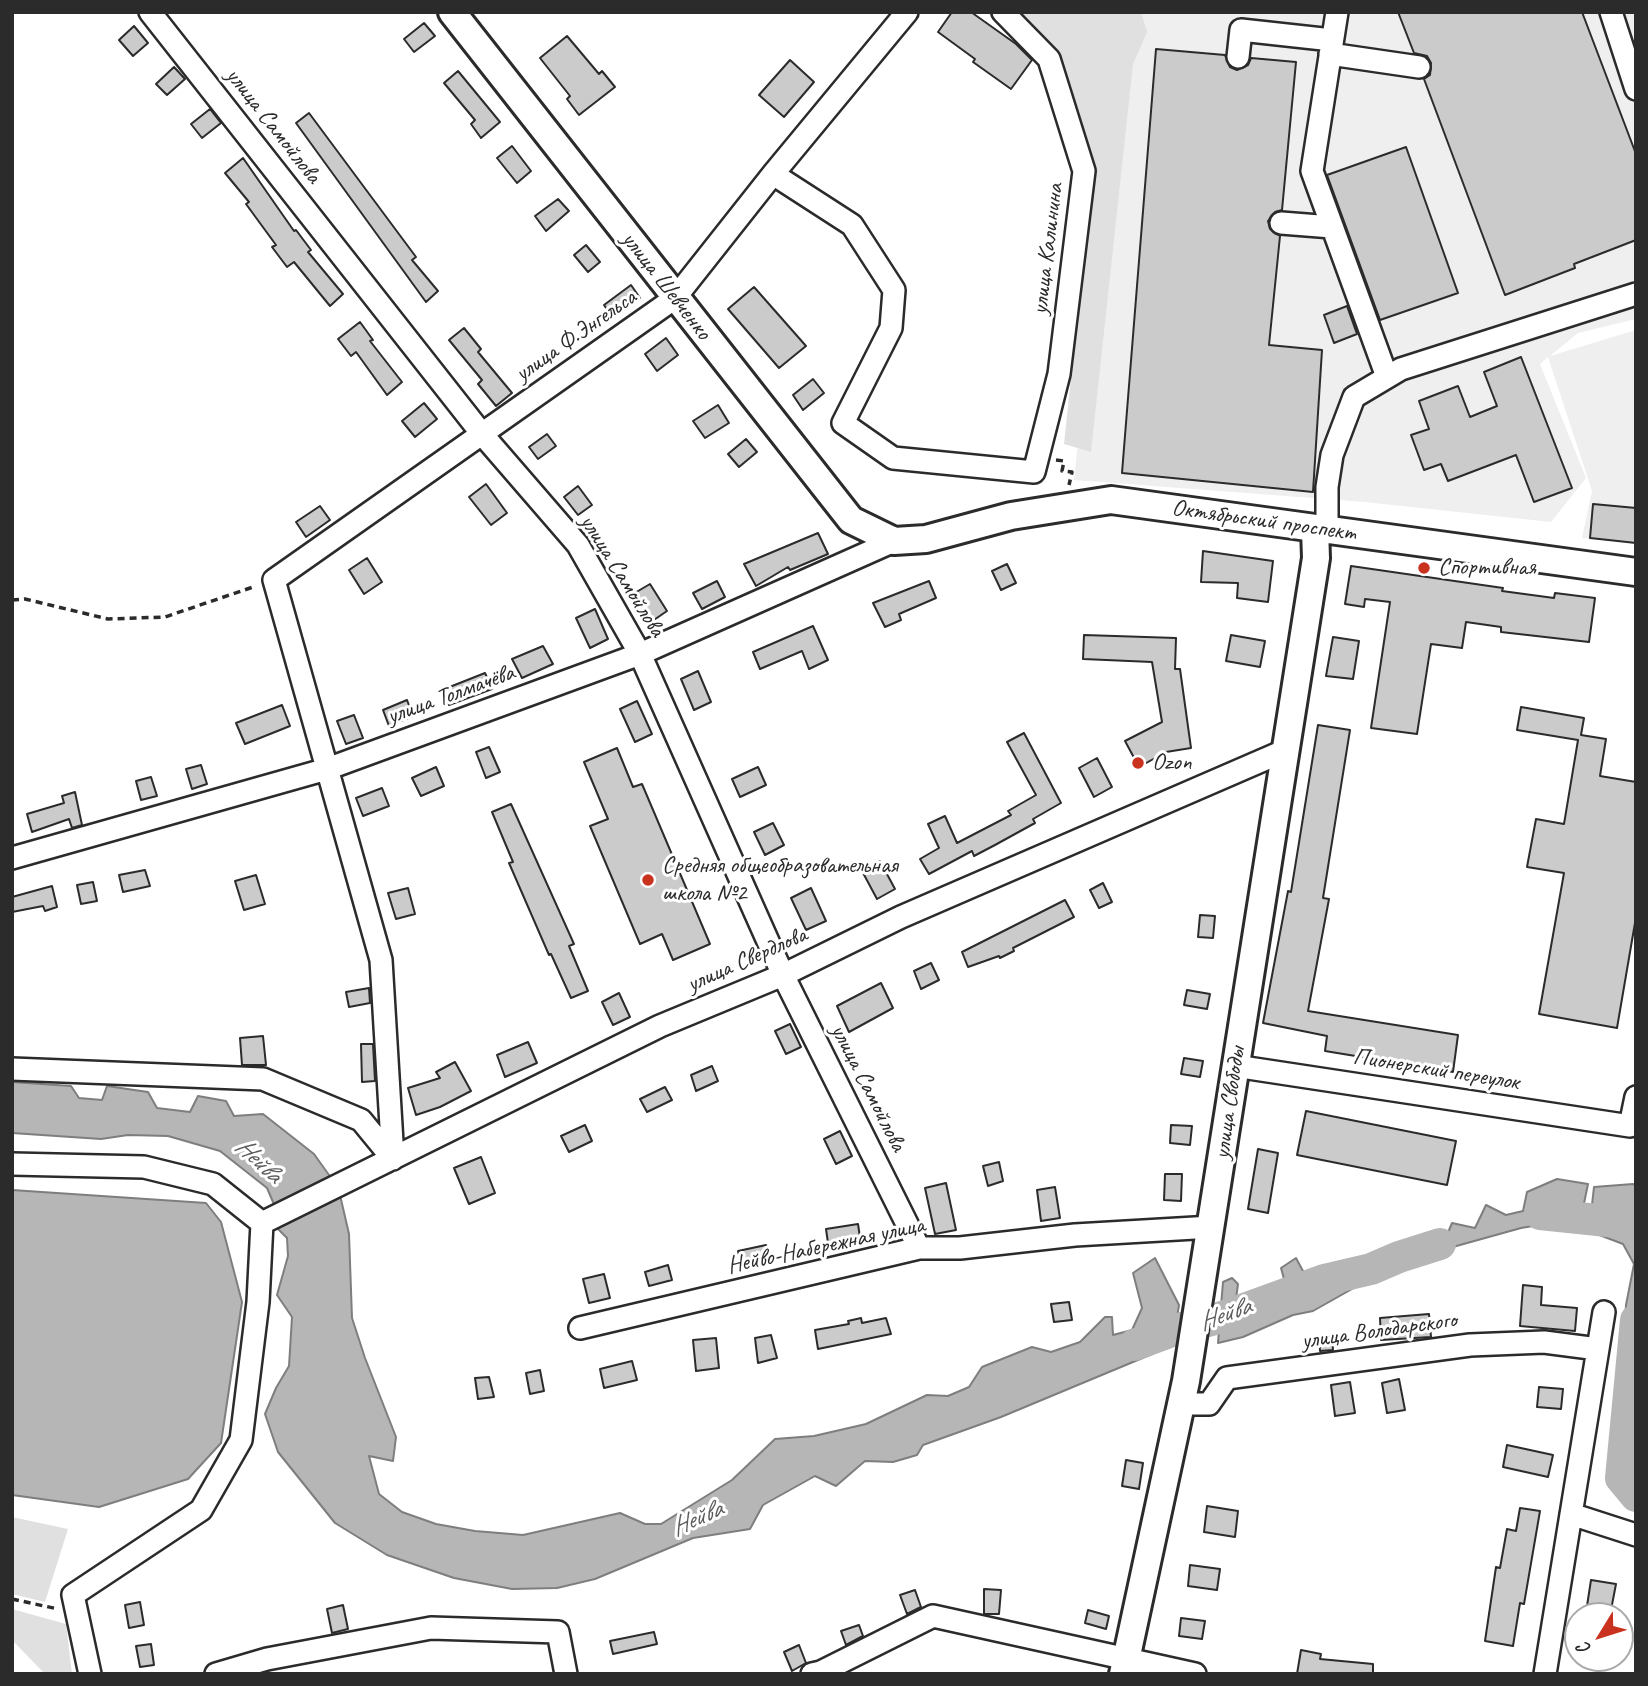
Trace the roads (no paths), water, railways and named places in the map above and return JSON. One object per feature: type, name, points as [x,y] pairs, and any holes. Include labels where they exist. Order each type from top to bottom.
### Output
[{"type":"main road","name":"улица Шевченко","points":[[452,12],[851,520],[894,541]]},
{"type":"main road","name":"Октябрьский проспект","points":[[894,541],[926,539],[1011,516],[1111,500],[1636,572]]},
{"type":"main road","name":"улица Свободы","points":[[1125,1666],[1184,1393],[1321,529]]},
{"type":"street","name":"улица Самойлова","points":[[150,12],[482,435],[578,545],[640,654],[783,975],[919,1248]]},
{"type":"street","name":"улица Ф.Энгельса","points":[[327,769],[274,580],[675,298],[772,174],[907,12]]},
{"type":"street","name":"улица Калинина","points":[[772,174],[852,225],[894,290],[891,328],[843,423],[893,458],[1034,472],[1059,374],[1084,171],[1049,59],[1003,12]]},
{"type":"street","points":[[1337,12],[1312,172],[1387,377]]},
{"type":"street","points":[[1611,12],[1636,89]]},
{"type":"street","points":[[1238,57],[1241,30],[1419,67]]},
{"type":"street","points":[[1281,223],[1332,227]]},
{"type":"street","points":[[1321,529],[1332,455],[1354,397],[1401,369],[1636,294]]},
{"type":"street","name":"улица Толмачёва","points":[[12,858],[327,769],[640,654],[894,541]]},
{"type":"street","name":"улица Свердлова","points":[[262,1223],[352,1181],[660,1026],[783,975],[901,917],[1284,751]]},
{"type":"street","points":[[327,769],[380,960],[393,1159]]},
{"type":"street","name":"Пионерский переулок","points":[[1235,1066],[1630,1126],[1636,1097]]},
{"type":"street","points":[[12,1069],[263,1079],[361,1120],[393,1159]]},
{"type":"street","points":[[12,1164],[144,1167],[178,1175],[213,1184],[262,1223],[258,1302],[241,1440],[201,1510],[73,1595],[90,1674]]},
{"type":"street","name":"Нейво-Набережная улица","points":[[580,1328],[919,1248],[960,1248],[1075,1235],[1212,1227]]},
{"type":"street","points":[[1545,1674],[1604,1312]]},
{"type":"street","name":"улица Володарского","points":[[1184,1393],[1209,1404],[1227,1378],[1470,1345],[1544,1342],[1598,1349]]},
{"type":"street","points":[[1571,1514],[1636,1535]]},
{"type":"street","points":[[812,1674],[933,1616],[1125,1666],[1195,1674]]},
{"type":"street","points":[[216,1674],[267,1659],[431,1628],[558,1632],[566,1674]]},
{"type":"water","points":[[12,1082],[71,1086],[79,1098],[102,1100],[107,1086],[148,1092],[157,1108],[190,1112],[198,1096],[226,1101],[234,1116],[263,1114],[314,1154],[334,1182],[276,1209],[267,1188],[220,1151],[168,1136],[128,1135],[101,1139],[12,1133]]},
{"type":"water","points":[[1557,1179],[1588,1184],[1581,1218],[1521,1228],[1399,1262],[1401,1244],[1422,1236],[1435,1243],[1447,1235],[1452,1223],[1475,1228],[1486,1205],[1506,1215],[1523,1211],[1527,1192]]},
{"type":"water","points":[[1636,1186],[1636,1367],[1630,1375],[1622,1363],[1626,1305],[1634,1264],[1623,1244],[1589,1231],[1594,1187]]},
{"type":"water","points":[[12,1190],[206,1203],[221,1222],[242,1302],[221,1443],[188,1479],[99,1507],[12,1495]]},
{"type":"water","points":[[340,1195],[349,1234],[352,1318],[396,1437],[393,1461],[369,1456],[379,1494],[402,1512],[436,1524],[475,1531],[523,1535],[620,1513],[645,1524],[661,1524],[732,1480],[775,1439],[814,1436],[866,1424],[927,1395],[948,1396],[969,1387],[982,1367],[1032,1347],[1051,1352],[1080,1342],[1105,1317],[1112,1317],[1113,1335],[1132,1330],[1142,1308],[1133,1273],[1155,1258],[1179,1305],[1169,1347],[1001,1417],[923,1445],[917,1455],[893,1462],[865,1461],[836,1486],[815,1476],[763,1505],[750,1529],[693,1538],[595,1579],[557,1588],[512,1589],[454,1578],[387,1555],[335,1523],[278,1452],[265,1414],[289,1366],[292,1317],[277,1295],[288,1256],[287,1238],[274,1225]]},
{"type":"water","points":[[1296,1258],[1310,1284],[1339,1275],[1340,1267],[1371,1269],[1368,1280],[1313,1311],[1293,1315],[1243,1337],[1218,1343],[1223,1282],[1232,1278],[1238,1284],[1235,1306],[1287,1290],[1281,1268]]},
{"type":"waterway","name":"Нейва","points":[[1540,1214],[1636,1224]]},
{"type":"waterway","name":"Нейва","points":[[1134,1345],[1324,1280],[1371,1269],[1440,1244]]},
{"type":"waterway","points":[[1636,1320],[1621,1478],[1636,1496]]},
{"type":"place","name":"Спортивная","points":[[1424,568]]},
{"type":"place","name":"Ozon","points":[[1138,763]]},
{"type":"place","name":"Средняя общеобразовательная школа №2","points":[[648,880]]}]
